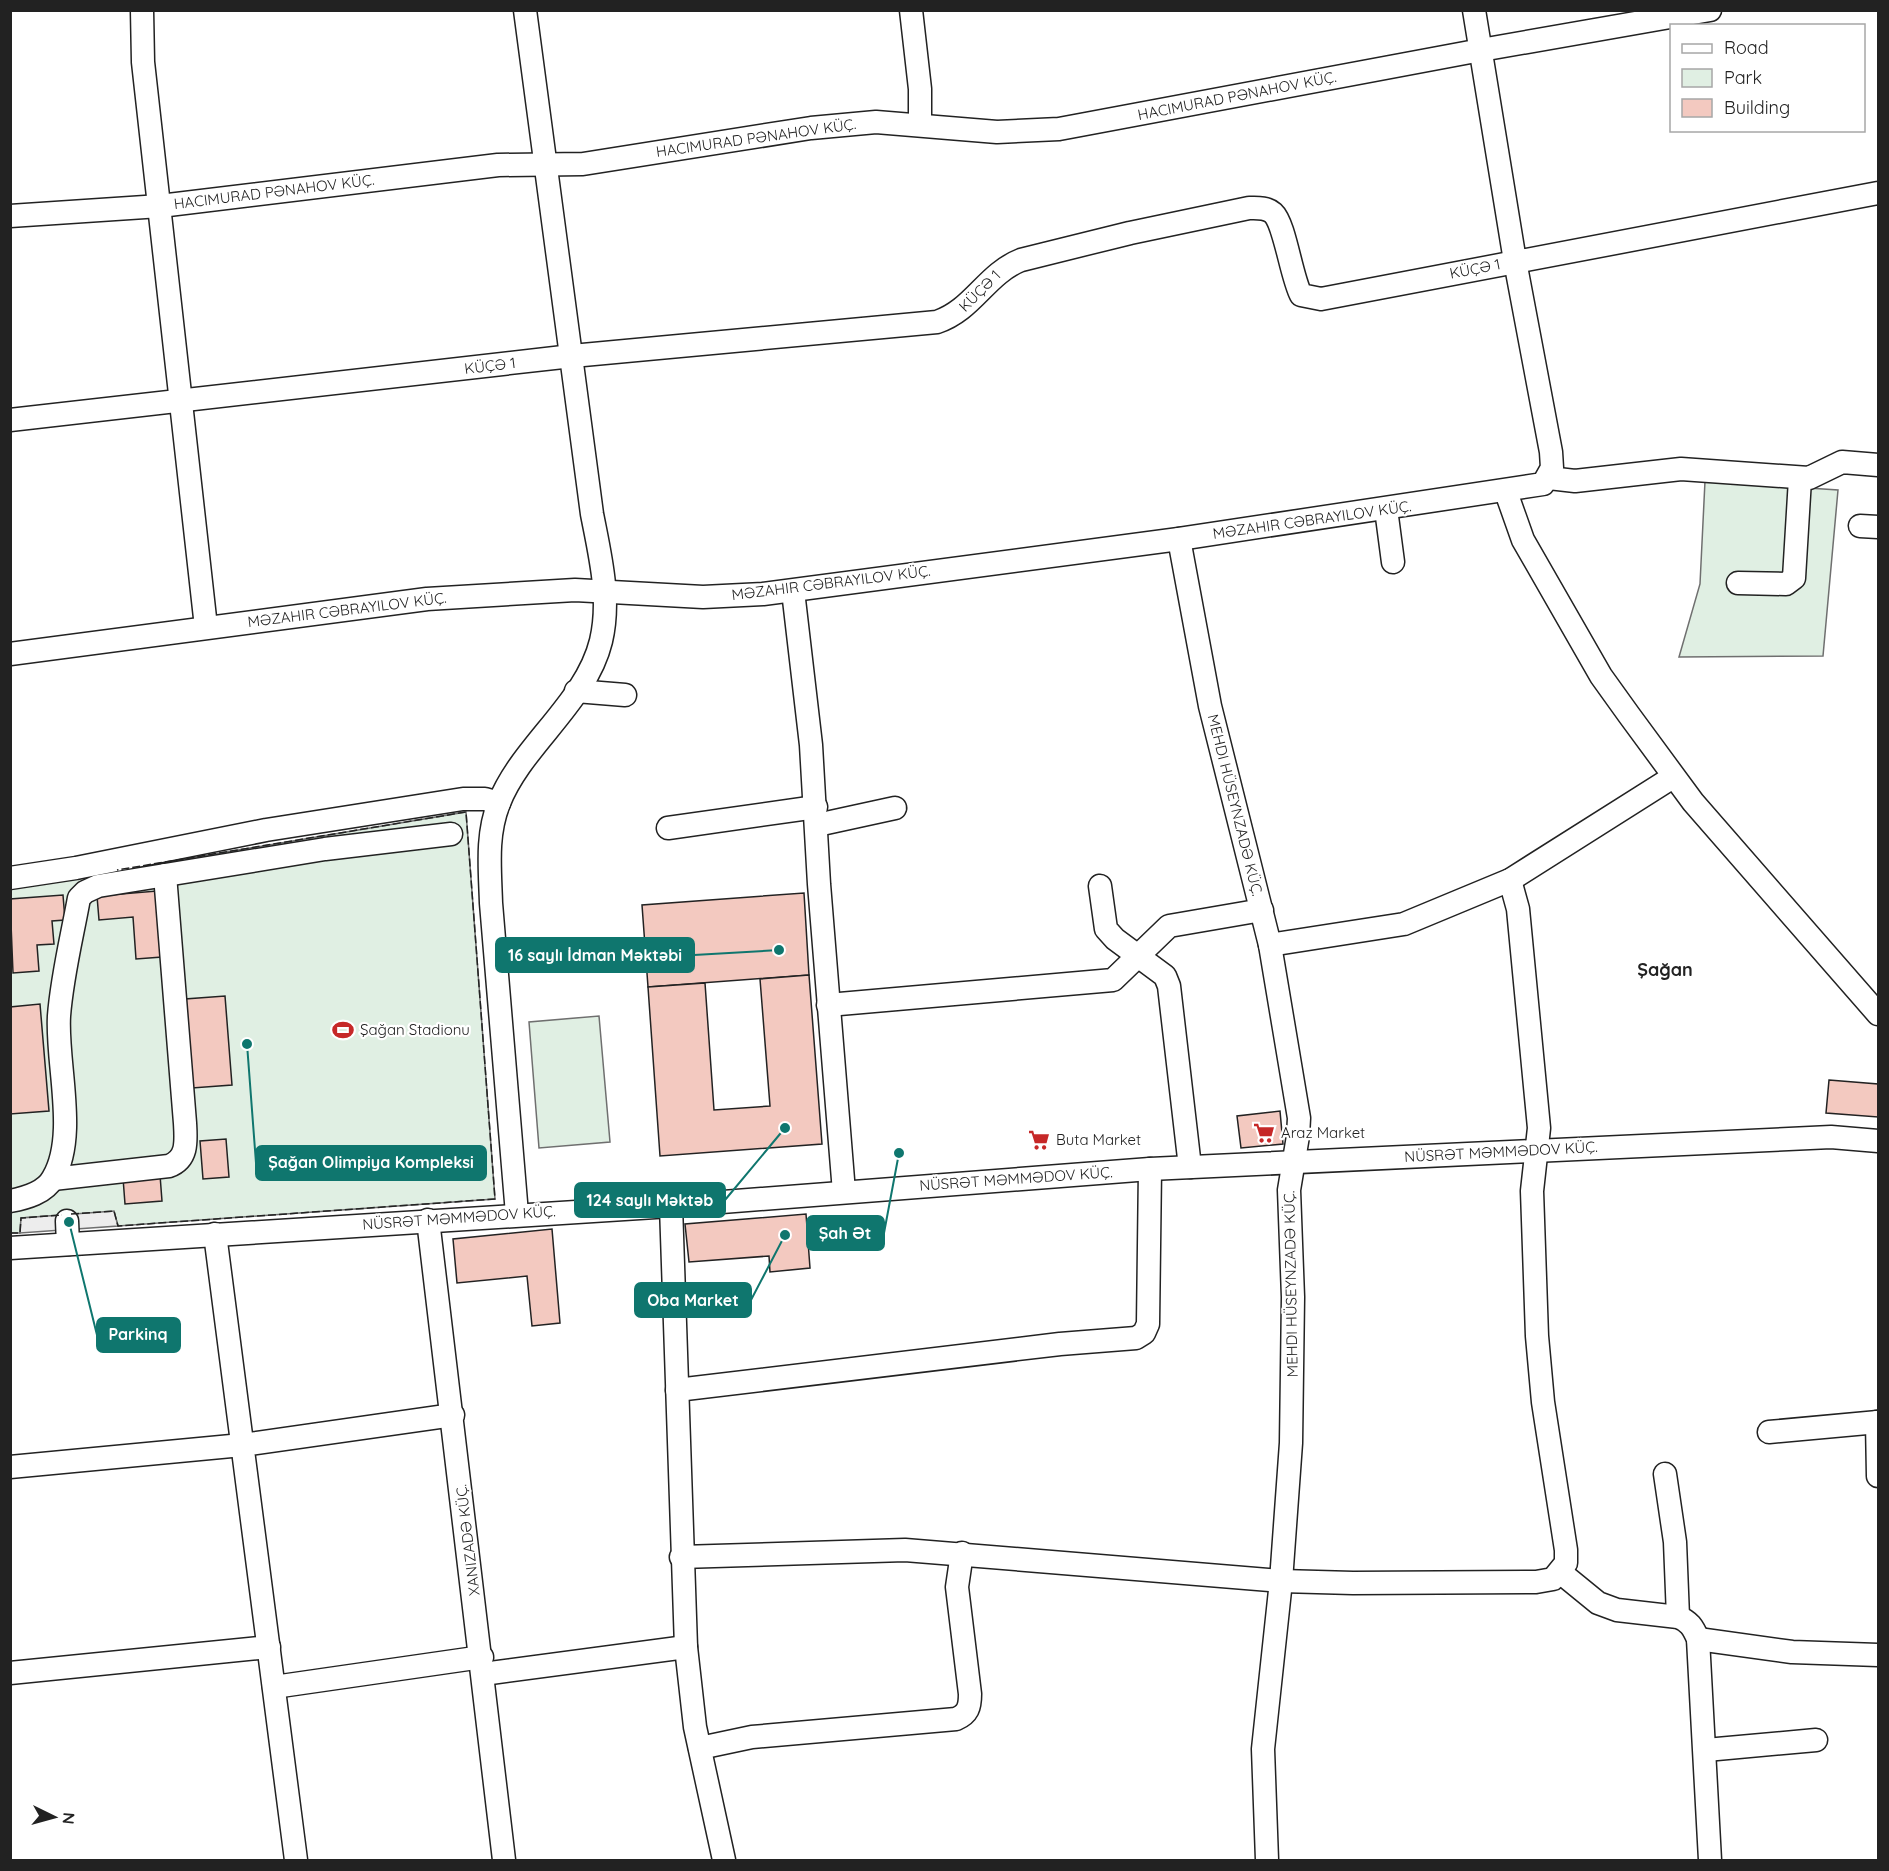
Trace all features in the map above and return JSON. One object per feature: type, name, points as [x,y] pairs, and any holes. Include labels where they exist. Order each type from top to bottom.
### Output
[{"type":"street","points":[[142,10],[143,62],[183,402],[206,627]]},
{"type":"street","points":[[517,1214],[491,903],[489,852],[492,825],[508,784],[576,691],[590,668],[601,642],[605,589],[525,10]]},
{"type":"street","points":[[911,10],[920,89],[920,124]]},
{"type":"street","points":[[10,654],[427,599],[605,589],[703,597],[793,591],[1179,539],[1506,492],[1543,484],[1549,478],[1552,468],[1551,452],[1515,261],[1474,10]]},
{"type":"street","points":[[10,216],[160,206],[498,165],[583,164],[811,128],[876,122],[997,132],[1059,129],[1481,50],[1710,10]]},
{"type":"street","name":"KÜÇƏ 1","points":[[10,420],[572,356],[937,322],[954,316],[1005,267],[1021,260],[1130,233],[1249,208],[1262,208],[1273,213],[1280,224],[1295,284],[1301,295],[1311,299],[1878,192]]},
{"type":"street","points":[[1549,478],[1575,481],[1681,469],[1800,479],[1814,476],[1842,462],[1878,465]]},
{"type":"street","points":[[1738,583],[1786,584],[1794,578],[1800,479]]},
{"type":"street","points":[[1506,492],[1523,540],[1590,657],[1673,777],[1878,1014]]},
{"type":"street","points":[[1386,508],[1393,562]]},
{"type":"street","name":"MEHDI HÜSEYNZADƏ KÜÇ.","points":[[1179,539],[1210,706],[1270,945],[1299,1118],[1289,1190],[1293,1297],[1292,1443],[1281,1581],[1263,1749],[1267,1860]]},
{"type":"street","points":[[793,591],[816,816],[828,1005],[844,1192]]},
{"type":"street","points":[[576,691],[625,695]]},
{"type":"street","points":[[1270,945],[1404,924],[1510,880],[1673,777]]},
{"type":"street","points":[[10,878],[266,830],[463,799],[485,799],[499,803]]},
{"type":"street","points":[[668,828],[895,808]]},
{"type":"street","points":[[10,1201],[42,1190],[53,1179],[59,1163],[64,1127],[59,1016],[79,898],[85,892],[98,886],[325,849],[451,834]]},
{"type":"street","points":[[53,1179],[169,1166],[182,1157],[186,1146],[185,1123],[165,875]]},
{"type":"street","points":[[681,1557],[876,1550],[962,1553],[1281,1581],[1536,1582],[1553,1579],[1566,1563],[1566,1550],[1543,1402],[1537,1336],[1533,1191],[1538,1150],[1537,1106],[1518,909],[1510,880]]},
{"type":"street","points":[[1100,886],[1106,929],[1114,939],[1165,976],[1169,986],[1190,1167]]},
{"type":"street","points":[[828,1005],[1104,982],[1113,980],[1124,973],[1169,926],[1262,910]]},
{"type":"street","name":"NÜSRƏT MƏMMƏDOV KÜÇ.","points":[[10,1248],[671,1206],[1150,1169],[1831,1137],[1878,1141]]},
{"type":"street","points":[[677,1390],[1060,1344],[1136,1338],[1144,1333],[1148,1324],[1150,1169]]},
{"type":"street","points":[[671,1206],[681,1557],[686,1647],[691,1699],[724,1860]]},
{"type":"street","points":[[428,1220],[483,1665],[504,1860]]},
{"type":"street","points":[[67,1221],[68,1244]]},
{"type":"street","points":[[215,1234],[296,1860]]},
{"type":"street","points":[[10,1467],[242,1445],[453,1415]]},
{"type":"street","points":[[1769,1432],[1878,1422],[1878,1476]]},
{"type":"street","points":[[1665,1474],[1675,1542],[1677,1617]]},
{"type":"street","points":[[700,1748],[752,1737],[956,1719],[964,1716],[970,1707],[970,1694],[957,1587],[962,1553]]},
{"type":"street","points":[[1560,1572],[1598,1603],[1617,1610],[1686,1620],[1698,1639],[1706,1750],[1710,1860]]},
{"type":"street","points":[[1698,1639],[1792,1652],[1878,1655]]},
{"type":"street","points":[[10,1673],[269,1647]]},
{"type":"street","points":[[274,1688],[483,1665],[686,1647]]},
{"type":"street","points":[[1706,1750],[1816,1740]]},
{"type":"green space","points":[[1705,481],[1838,490],[1823,656],[1679,657],[1700,584]]},
{"type":"green space","points":[[466,812],[495,1199],[118,1226],[114,1212],[21,1218],[20,1233],[11,1233],[11,888]]},
{"type":"green space","points":[[599,1016],[610,1142],[539,1148],[529,1022]]},
{"type":"shaded area","points":[[114,1211],[118,1226],[20,1233],[21,1218]]},
{"type":"building","points":[[157,891],[162,957],[136,959],[133,917],[99,920],[97,896]]},
{"type":"building","points":[[804,893],[809,975],[648,987],[642,905]]},
{"type":"building","points":[[63,895],[65,920],[52,921],[54,944],[37,945],[39,971],[13,973],[10,899]]},
{"type":"building","points":[[809,975],[822,1144],[660,1156],[648,987],[705,983],[714,1110],[770,1106],[760,979]]},
{"type":"building","points":[[225,996],[232,1085],[192,1088],[185,999]]},
{"type":"building","points":[[40,1004],[49,1111],[10,1114],[10,1007]]},
{"type":"building","points":[[1829,1080],[1878,1084],[1878,1117],[1826,1113]]},
{"type":"building","points":[[1280,1111],[1283,1144],[1241,1148],[1237,1116]]},
{"type":"building","points":[[226,1139],[229,1177],[203,1179],[200,1141]]},
{"type":"building","points":[[160,1175],[162,1201],[125,1204],[123,1178]]},
{"type":"building","points":[[806,1214],[810,1268],[770,1272],[769,1256],[689,1262],[685,1224]]},
{"type":"building","points":[[552,1229],[560,1323],[532,1326],[527,1276],[457,1283],[453,1239]]},
{"type":"fence","points":[[71,1214],[114,1211],[118,1226],[495,1199],[466,812],[117,870]]},
{"type":"fence","points":[[10,1233],[20,1233],[21,1218],[62,1215]]},
{"type":"place","name":"16 saylı İdman Məktəbi","points":[[779,950]]},
{"type":"place","name":"Şağan Stadionu","points":[[343,1030]]},
{"type":"place","name":"Şağan Olimpiya Kompleksi","points":[[247,1044]]},
{"type":"place","name":"124 saylı Məktəb","points":[[785,1128]]},
{"type":"place","name":"Araz Market","points":[[1264,1133]]},
{"type":"place","name":"Buta Market","points":[[1039,1140]]},
{"type":"place","name":"Şah Ət","points":[[899,1153]]},
{"type":"place","name":"Parkinq","points":[[69,1222]]},
{"type":"place","name":"Oba Market","points":[[785,1235]]},
{"type":"district","name":"Şağan","points":[[1665,970]]}]
